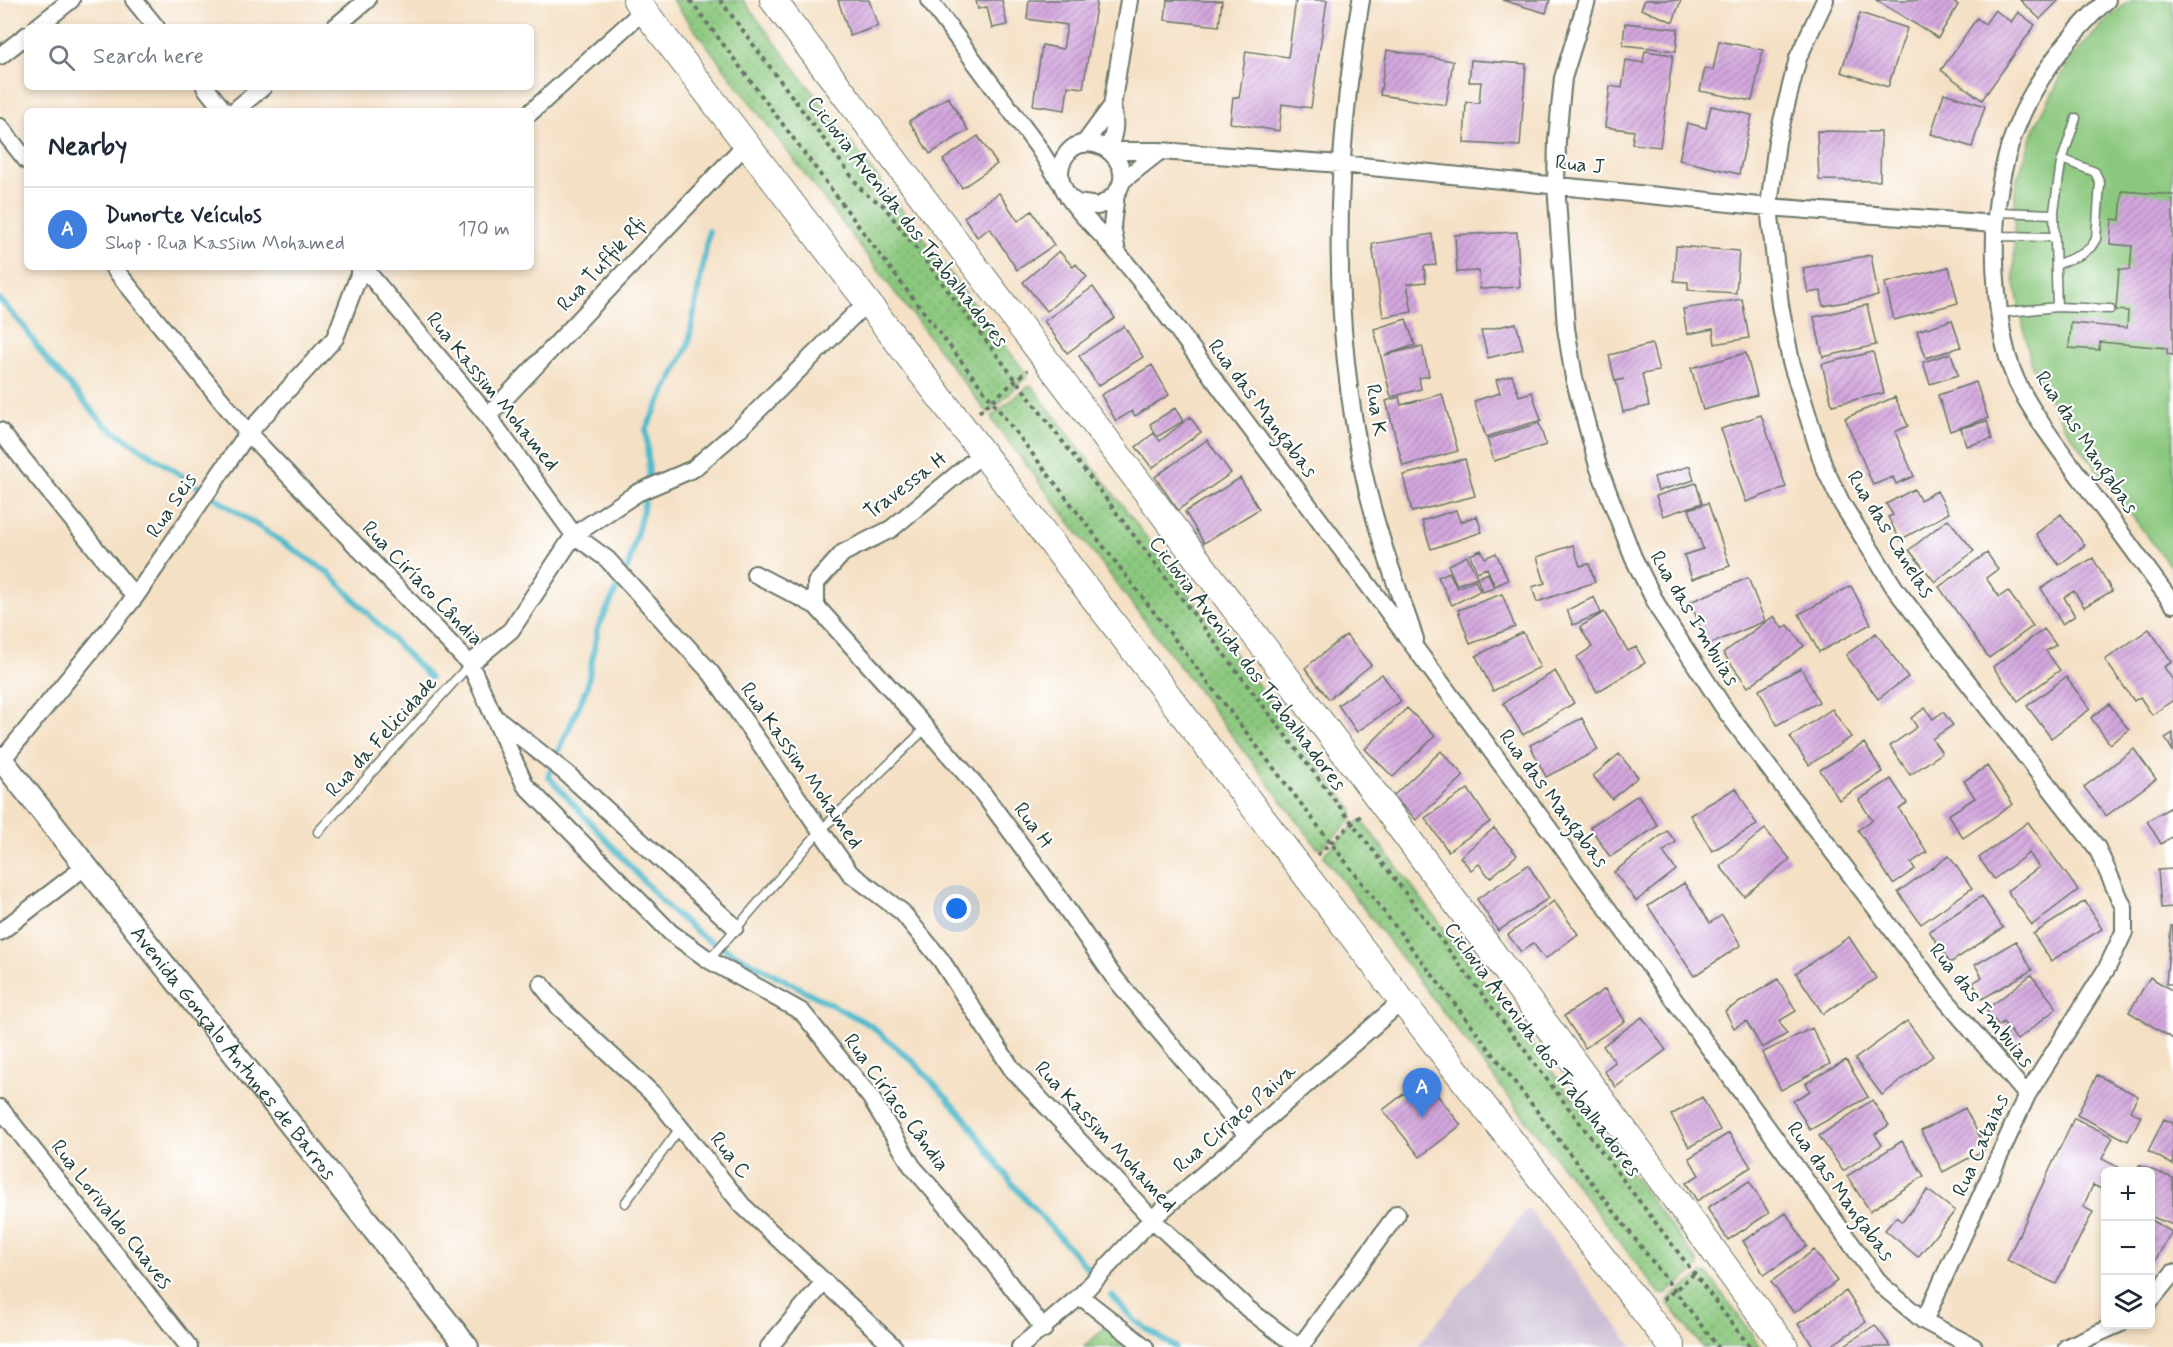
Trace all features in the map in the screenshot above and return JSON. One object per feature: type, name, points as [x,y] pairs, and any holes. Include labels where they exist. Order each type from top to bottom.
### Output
[{"type":"main road","points":[[773,0],[1379,799],[1785,1347]]},
{"type":"main road","points":[[640,5],[747,143],[866,303],[1303,868],[1402,1001],[1672,1347]]},
{"type":"main road","name":"Avenida Gonçalo Antunes de Barros","points":[[1,759],[467,1347]]},
{"type":"street","points":[[41,24],[71,0]]},
{"type":"street","points":[[134,0],[154,24]]},
{"type":"street","points":[[339,24],[367,0]]},
{"type":"street","name":"Rua das Mangabas","points":[[929,0],[1038,147],[1064,190],[1118,253],[1653,968],[1881,1286],[1924,1321],[1974,1347]]},
{"type":"street","points":[[1109,150],[1116,122],[1112,106],[1129,0]]},
{"type":"street","name":"Rua K","points":[[1361,0],[1350,63],[1341,164],[1338,265],[1340,296],[1363,469],[1378,528],[1420,655]]},
{"type":"street","name":"Rua das Imbuias","points":[[1587,0],[1563,78],[1556,184],[1566,328],[1574,378],[1598,466],[1633,557],[1660,611],[1728,714],[1945,999],[2027,1095]]},
{"type":"street","name":"Rua das Canelas","points":[[1825,0],[1798,58],[1777,141],[1769,207],[1780,305],[1791,362],[1828,476],[1842,504],[1896,590],[2097,848],[2124,908],[2124,932]]},
{"type":"street","name":"Rua das Mangabas","points":[[2107,0],[2086,20],[2050,65],[2026,103],[2007,148],[1995,224],[1993,255],[1999,313],[2005,347],[2019,388],[2049,434],[2173,604]]},
{"type":"street","points":[[534,109],[640,5]]},
{"type":"street","points":[[0,56],[24,37]]},
{"type":"street","points":[[207,90],[222,108]]},
{"type":"street","points":[[238,108],[259,90]]},
{"type":"street","points":[[1112,106],[1078,147],[1064,158],[1060,170],[1064,190],[1077,203],[1098,206],[1160,151]]},
{"type":"street","points":[[0,128],[24,157]]},
{"type":"street","name":"Rua Tuffik Rfi","points":[[488,416],[747,143]]},
{"type":"street","points":[[1038,147],[1078,147],[1096,144],[1109,150],[1122,170],[1112,226],[1118,253]]},
{"type":"street","name":"Rua J","points":[[1109,150],[1160,151],[1341,164],[1769,207],[1995,224]]},
{"type":"street","name":"Rua Ciríaco Cândia","points":[[115,270],[248,433],[470,664],[525,785],[671,933],[710,959],[802,1012],[871,1098],[912,1166],[972,1235],[1044,1329]]},
{"type":"street","name":"Rua Seis","points":[[1,759],[135,597],[248,433],[335,338],[362,270]]},
{"type":"street","name":"Rua Kassim Mohamed","points":[[366,270],[488,416],[574,535],[613,566],[631,589],[711,673],[819,832],[850,873],[902,912],[941,960],[1012,1068],[1152,1219],[1248,1310],[1299,1347],[1397,1214]]},
{"type":"street","points":[[470,664],[511,630],[574,535],[637,493],[693,469],[737,431],[866,303]]},
{"type":"street","points":[[0,431],[135,597]]},
{"type":"street","name":"Travessa H","points":[[816,606],[816,583],[843,553],[891,530],[983,453]]},
{"type":"street","name":"Rua H","points":[[755,574],[816,606],[926,728],[984,795],[1113,976],[1247,1135]]},
{"type":"street","points":[[496,717],[566,772],[735,927]]},
{"type":"street","points":[[0,932],[86,866]]},
{"type":"street","name":"Rua Cataias","points":[[1924,1321],[2027,1095],[2107,968],[2124,932]]},
{"type":"street","name":"Rua C","points":[[541,984],[560,1008],[655,1096],[741,1205],[894,1347]]},
{"type":"street","name":"Rua Ciriaco Paiva","points":[[1020,1347],[1044,1329],[1080,1296],[1152,1219],[1402,1001]]},
{"type":"street","name":"Rua Lorivaldo Chaves","points":[[0,1108],[189,1347]]},
{"type":"street","points":[[2155,1296],[2173,1273]]},
{"type":"street","points":[[769,1347],[824,1282]]},
{"type":"street","points":[[1080,1296],[1145,1347]]},
{"type":"street","points":[[2067,1347],[2108,1329]]},
{"type":"lane","points":[[2057,307],[2054,214],[2062,159],[2076,118]]},
{"type":"lane","points":[[2056,265],[2091,247],[2096,239],[2100,183],[2095,172],[2062,159]]},
{"type":"lane","points":[[1995,224],[2054,214]]},
{"type":"lane","points":[[1995,224],[2054,237]]},
{"type":"lane","points":[[1999,313],[2057,307],[2110,309]]},
{"type":"lane","name":"Rua da Felicidade","points":[[318,832],[470,664]]},
{"type":"lane","points":[[710,959],[735,927],[819,832],[926,728]]},
{"type":"lane","points":[[625,1203],[680,1128]]},
{"type":"path","name":"Ciclovia Avenida dos Trabalhadores","points":[[690,0],[992,401],[1718,1347]]},
{"type":"path","name":"Ciclovia Avenida dos Trabalhadores","points":[[720,0],[864,193],[883,205],[1750,1347]]},
{"type":"path","points":[[962,426],[1044,357]]},
{"type":"path","points":[[1303,868],[1379,799]]},
{"type":"path","points":[[1646,1314],[1718,1254]]},
{"type":"shaded area","points":[[1528,1208],[1633,1347],[1417,1347]]},
{"type":"green space","points":[[672,0],[743,0],[1028,376],[989,413],[984,409]]},
{"type":"green space","points":[[2132,0],[2173,0],[2173,570],[2064,426],[2031,364],[2014,279],[2015,186],[2036,125],[2071,58],[2115,12]]},
{"type":"green space","points":[[1032,386],[1353,810],[1352,820],[1322,848],[1317,847],[992,420],[993,415]]},
{"type":"green space","points":[[1358,822],[1363,822],[1698,1262],[1699,1268],[1666,1294],[1660,1294],[1324,857],[1325,853]]},
{"type":"green space","points":[[1703,1273],[1708,1274],[1761,1347],[1702,1347],[1668,1303],[1669,1299]]},
{"type":"green space","points":[[1112,1321],[1138,1347],[1084,1347]]},
{"type":"building","points":[[838,0],[869,0],[878,26],[850,36]]},
{"type":"building","points":[[976,0],[1002,0],[1007,25],[992,28],[987,7],[978,9]]},
{"type":"building","points":[[1029,0],[1097,0],[1083,88],[1068,86],[1065,110],[1033,105],[1042,45],[1063,49],[1067,25],[1027,19]]},
{"type":"building","points":[[1167,0],[1222,1],[1219,26],[1165,20]]},
{"type":"building","points":[[1296,0],[1327,0],[1311,108],[1282,104],[1279,131],[1230,123],[1233,97],[1239,98],[1246,51],[1288,57]]},
{"type":"building","points":[[1502,0],[1550,0],[1546,13]]},
{"type":"building","points":[[1645,0],[1681,0],[1673,22],[1641,9]]},
{"type":"building","points":[[1876,0],[1950,0],[1958,5],[1938,38]]},
{"type":"building","points":[[2020,0],[2059,0],[2040,19]]},
{"type":"building","points":[[1995,10],[2011,22],[2018,12],[2035,25],[1982,100],[1941,70],[1977,18],[1985,24]]},
{"type":"building","points":[[1860,13],[1907,28],[1888,87],[1841,72]]},
{"type":"building","points":[[1625,23],[1678,29],[1676,51],[1623,45]]},
{"type":"building","points":[[1719,41],[1763,50],[1752,101],[1700,91],[1705,68],[1713,70]]},
{"type":"building","points":[[1387,50],[1453,61],[1446,105],[1380,95]]},
{"type":"building","points":[[1645,51],[1673,55],[1660,147],[1632,144],[1634,131],[1605,127],[1610,86],[1622,88],[1626,60],[1643,63]]},
{"type":"building","points":[[1471,60],[1526,64],[1520,146],[1464,143],[1466,102],[1479,103],[1481,82],[1469,82]]},
{"type":"building","points":[[1944,93],[1985,106],[1972,147],[1931,134]]},
{"type":"building","points":[[948,97],[968,130],[930,154],[909,121]]},
{"type":"building","points":[[1711,106],[1752,115],[1739,174],[1679,160],[1687,123],[1706,128]]},
{"type":"building","points":[[1817,131],[1881,132],[1880,181],[1819,180]]},
{"type":"building","points":[[978,136],[997,164],[962,188],[943,160]]},
{"type":"building","points":[[2122,191],[2173,195],[2173,355],[2167,354],[2167,348],[2100,342],[2099,350],[2069,348],[2071,323],[2127,328],[2128,311],[2116,310],[2119,269],[2130,270],[2132,246],[2110,244],[2112,219],[2120,220]]},
{"type":"building","points":[[999,193],[1018,221],[1032,211],[1054,245],[1017,270],[990,228],[977,237],[964,217]]},
{"type":"building","points":[[1517,232],[1520,287],[1480,289],[1479,271],[1457,272],[1455,235]]},
{"type":"building","points":[[1432,234],[1436,265],[1424,266],[1426,282],[1407,284],[1412,312],[1383,317],[1372,244]]},
{"type":"building","points":[[1676,246],[1739,251],[1736,293],[1688,290],[1688,282],[1674,281]]},
{"type":"building","points":[[1059,251],[1073,267],[1076,264],[1087,277],[1047,311],[1023,282]]},
{"type":"building","points":[[1871,255],[1878,296],[1823,306],[1821,291],[1808,293],[1803,268]]},
{"type":"building","points":[[1949,267],[1958,303],[1894,320],[1885,283]]},
{"type":"building","points":[[1093,287],[1115,318],[1067,353],[1044,321]]},
{"type":"building","points":[[1742,299],[1749,338],[1715,344],[1713,329],[1687,334],[1683,309]]},
{"type":"building","points":[[1867,305],[1876,345],[1823,357],[1814,317]]},
{"type":"building","points":[[1406,319],[1415,345],[1385,355],[1422,346],[1429,376],[1419,378],[1421,389],[1391,397],[1374,329]]},
{"type":"building","points":[[1952,320],[1961,347],[1926,358],[1917,331]]},
{"type":"building","points":[[1516,323],[1523,349],[1488,358],[1481,331]]},
{"type":"building","points":[[1124,326],[1143,357],[1098,386],[1079,356]]},
{"type":"building","points":[[1652,344],[1659,371],[1642,374],[1649,406],[1623,412],[1616,381],[1624,379],[1615,381],[1609,355]]},
{"type":"building","points":[[1873,352],[1884,393],[1832,405],[1822,364]]},
{"type":"building","points":[[1746,353],[1757,395],[1703,410],[1691,368]]},
{"type":"building","points":[[1951,353],[1958,375],[1930,384],[1923,362]]},
{"type":"building","points":[[1152,365],[1169,395],[1135,416],[1132,411],[1116,421],[1101,395]]},
{"type":"building","points":[[1512,375],[1519,396],[1532,392],[1541,420],[1486,437],[1474,401],[1500,393],[1496,380]]},
{"type":"building","points":[[1976,382],[1988,418],[1950,431],[1938,395]]},
{"type":"building","points":[[1442,394],[1458,451],[1403,466],[1386,401],[1399,397],[1401,405]]},
{"type":"building","points":[[1895,397],[1908,426],[1895,432],[1914,476],[1896,484],[1893,477],[1873,485],[1845,418]]},
{"type":"building","points":[[1175,408],[1183,421],[1157,437],[1150,424]]},
{"type":"building","points":[[1761,415],[1786,487],[1746,502],[1721,429]]},
{"type":"building","points":[[1190,417],[1201,432],[1152,468],[1136,447],[1154,433],[1160,441]]},
{"type":"building","points":[[1987,421],[1992,439],[1966,446],[1961,428]]},
{"type":"building","points":[[1539,423],[1546,445],[1494,461],[1487,439]]},
{"type":"building","points":[[1207,440],[1231,473],[1178,510],[1155,477]]},
{"type":"building","points":[[1465,459],[1475,496],[1412,512],[1403,475]]},
{"type":"building","points":[[1690,466],[1694,480],[1658,491],[1654,477]]},
{"type":"building","points":[[1240,478],[1259,509],[1204,543],[1185,512]]},
{"type":"building","points":[[1696,483],[1702,503],[1663,516],[1656,496]]},
{"type":"building","points":[[1914,489],[1920,500],[1937,491],[1949,513],[1900,540],[1888,517],[1893,515],[1886,504]]},
{"type":"building","points":[[1708,503],[1730,566],[1692,579],[1684,555],[1703,549],[1689,509]]},
{"type":"building","points":[[1456,510],[1460,522],[1477,516],[1482,532],[1431,549],[1422,521]]},
{"type":"building","points":[[2061,514],[2085,545],[2059,565],[2036,534]]},
{"type":"building","points":[[1948,519],[1974,551],[1935,582],[1909,550]]},
{"type":"building","points":[[1573,545],[1580,566],[1589,564],[1595,582],[1537,602],[1532,587],[1545,583],[1537,557]]},
{"type":"building","points":[[1481,550],[1485,558],[1496,553],[1508,580],[1495,586],[1487,568],[1477,572],[1470,555]]},
{"type":"building","points":[[1987,553],[1998,569],[1986,578],[1999,597],[2008,591],[2033,626],[1989,658],[1939,587]]},
{"type":"building","points":[[1467,556],[1477,577],[1457,585],[1448,565]]},
{"type":"building","points":[[2093,558],[2112,591],[2084,607],[2074,591],[2064,597],[2075,616],[2062,624],[2041,588]]},
{"type":"building","points":[[1449,572],[1457,588],[1475,580],[1480,591],[1452,605],[1438,577]]},
{"type":"building","points":[[1488,573],[1494,588],[1482,592],[1477,578]]},
{"type":"building","points":[[1748,578],[1765,621],[1708,645],[1690,602]]},
{"type":"building","points":[[1851,586],[1871,624],[1819,652],[1799,614]]},
{"type":"building","points":[[1502,594],[1515,627],[1470,644],[1458,610]]},
{"type":"building","points":[[1594,597],[1601,613],[1573,625],[1567,610]]},
{"type":"building","points":[[1604,612],[1628,651],[1636,647],[1645,663],[1597,692],[1577,657],[1592,647],[1580,627]]},
{"type":"building","points":[[1774,616],[1783,629],[1788,625],[1804,646],[1748,687],[1723,653]]},
{"type":"building","points":[[2044,629],[2056,645],[2046,651],[2060,670],[2018,701],[1993,667]]},
{"type":"building","points":[[2149,629],[2172,662],[2164,667],[2173,680],[2173,700],[2152,715],[2140,697],[2134,701],[2105,660]]},
{"type":"building","points":[[1523,632],[1540,667],[1493,691],[1476,656]]},
{"type":"building","points":[[1876,633],[1908,677],[1878,699],[1846,655]]},
{"type":"building","points":[[1346,635],[1371,665],[1329,699],[1305,668]]},
{"type":"building","points":[[1801,668],[1819,702],[1777,725],[1759,690]]},
{"type":"building","points":[[1555,671],[1574,703],[1523,735],[1503,703]]},
{"type":"building","points":[[1382,674],[1401,701],[1357,732],[1338,705]]},
{"type":"building","points":[[2066,677],[2090,709],[2051,738],[2027,706]]},
{"type":"building","points":[[2109,704],[2129,730],[2110,744],[2091,718]]},
{"type":"building","points":[[1407,708],[1435,736],[1393,777],[1365,749]]},
{"type":"building","points":[[1925,708],[1933,719],[1943,712],[1953,725],[1932,739],[1942,753],[1910,775],[1890,746],[1917,727],[1911,718]]},
{"type":"building","points":[[1832,709],[1851,737],[1809,765],[1790,737]]},
{"type":"building","points":[[1582,718],[1598,750],[1546,777],[1530,745]]},
{"type":"building","points":[[2173,733],[2173,751],[2165,738]]},
{"type":"building","points":[[1864,743],[1883,772],[1839,800],[1820,770]]},
{"type":"building","points":[[2134,749],[2156,779],[2106,816],[2084,787]]},
{"type":"building","points":[[1441,751],[1464,776],[1416,820],[1393,796]]},
{"type":"building","points":[[1619,754],[1638,777],[1612,799],[1593,776]]},
{"type":"building","points":[[1987,766],[2013,804],[1963,838],[1948,815],[1975,798],[1964,781]]},
{"type":"building","points":[[1891,779],[1907,803],[1899,809],[1927,852],[1911,863],[1915,869],[1893,884],[1858,830],[1872,820],[1859,800]]},
{"type":"building","points":[[1736,788],[1757,825],[1712,851],[1690,815]]},
{"type":"building","points":[[1468,789],[1490,822],[1448,851],[1425,818]]},
{"type":"building","points":[[1638,795],[1658,826],[1610,857],[1590,827]]},
{"type":"building","points":[[2173,806],[2173,836],[2161,844],[2147,821]]},
{"type":"building","points":[[2028,822],[2078,890],[2032,925],[2007,891],[2039,867],[2029,853],[1994,879],[1979,858]]},
{"type":"building","points":[[1494,828],[1517,855],[1490,878],[1479,864],[1471,870],[1460,857]]},
{"type":"building","points":[[1765,829],[1790,859],[1744,896],[1720,866]]},
{"type":"building","points":[[1667,831],[1676,842],[1663,852],[1676,870],[1636,901],[1614,872]]},
{"type":"building","points":[[1949,856],[1972,888],[1921,924],[1898,892]]},
{"type":"building","points":[[1528,865],[1549,898],[1498,931],[1477,899]]},
{"type":"building","points":[[2173,869],[2173,907],[2161,908],[2158,870]]},
{"type":"building","points":[[1684,883],[1710,923],[1722,915],[1741,945],[1694,976],[1648,906]]},
{"type":"building","points":[[1982,896],[2003,928],[1950,963],[1929,931]]},
{"type":"building","points":[[1554,901],[1578,934],[1545,959],[1533,943],[1521,952],[1508,935]]},
{"type":"building","points":[[2085,901],[2102,929],[2051,961],[2033,934]]},
{"type":"building","points":[[2171,926],[2173,926],[2173,984],[2166,984]]},
{"type":"building","points":[[1849,937],[1876,978],[1823,1014],[1796,973]]},
{"type":"building","points":[[2016,941],[2032,970],[1982,999],[1973,983],[1982,977],[1975,965]]},
{"type":"building","points":[[2031,975],[2057,1008],[2017,1040],[2003,1022],[1999,1026],[1986,1010]]},
{"type":"building","points":[[2150,977],[2173,991],[2173,1039],[2129,1012]]},
{"type":"building","points":[[1778,979],[1796,1011],[1779,1021],[1787,1034],[1762,1048],[1746,1021],[1734,1028],[1725,1011]]},
{"type":"building","points":[[1605,989],[1625,1021],[1585,1048],[1564,1016]]},
{"type":"building","points":[[1642,1017],[1666,1050],[1616,1087],[1604,1071],[1615,1062],[1603,1046]]},
{"type":"building","points":[[1907,1021],[1933,1056],[1882,1095],[1855,1059]]},
{"type":"building","points":[[1812,1028],[1830,1064],[1781,1090],[1762,1053]]},
{"type":"building","points":[[1846,1060],[1868,1097],[1810,1130],[1793,1101],[1810,1091],[1806,1083]]},
{"type":"building","points":[[2097,1075],[2138,1096],[2130,1111],[2141,1116],[2128,1141],[2077,1115]]},
{"type":"building","points":[[1424,1078],[1461,1125],[1420,1157],[1383,1110]]},
{"type":"building","points":[[1702,1097],[1720,1130],[1689,1147],[1671,1115]]},
{"type":"building","points":[[1872,1100],[1889,1125],[1875,1134],[1882,1145],[1843,1171],[1819,1136]]},
{"type":"building","points":[[1965,1108],[1986,1149],[1943,1172],[1921,1131]]},
{"type":"building","points":[[2074,1118],[2113,1137],[2102,1159],[2118,1167],[2101,1167],[2101,1189],[2093,1185],[2083,1207],[2093,1212],[2056,1284],[2007,1260]]},
{"type":"building","points":[[2164,1119],[2173,1123],[2173,1165],[2148,1151]]},
{"type":"building","points":[[1729,1133],[1751,1167],[1697,1201],[1686,1183],[1699,1175],[1689,1158]]},
{"type":"building","points":[[1902,1141],[1924,1176],[1870,1211],[1847,1176]]},
{"type":"building","points":[[2155,1171],[2173,1178],[2173,1225],[2155,1218]]},
{"type":"building","points":[[1749,1181],[1769,1213],[1728,1240],[1707,1208]]},
{"type":"building","points":[[1928,1190],[1955,1211],[1918,1257],[1885,1230],[1896,1217],[1902,1222]]},
{"type":"building","points":[[1786,1213],[1807,1246],[1764,1275],[1743,1241]]},
{"type":"building","points":[[2155,1222],[2172,1232],[2155,1261]]},
{"type":"building","points":[[1814,1250],[1837,1281],[1794,1313],[1771,1282]]},
{"type":"building","points":[[1846,1291],[1866,1322],[1829,1347],[1814,1347],[1798,1324]]},
{"type":"building","points":[[1875,1325],[1891,1347],[1842,1347]]},
{"type":"waterway","points":[[709,231],[688,346],[646,429],[649,473],[643,509],[629,564],[598,628],[587,687],[548,776],[669,909],[703,937],[870,1025],[915,1063],[964,1117],[1012,1184],[1089,1270]]},
{"type":"waterway","points":[[0,300],[22,324],[47,360],[105,425],[329,573],[430,678]]},
{"type":"waterway","points":[[1112,1296],[1136,1322],[1175,1347]]},
{"type":"place","name":"Dunorte Veículos","points":[[1422,1118]]}]
